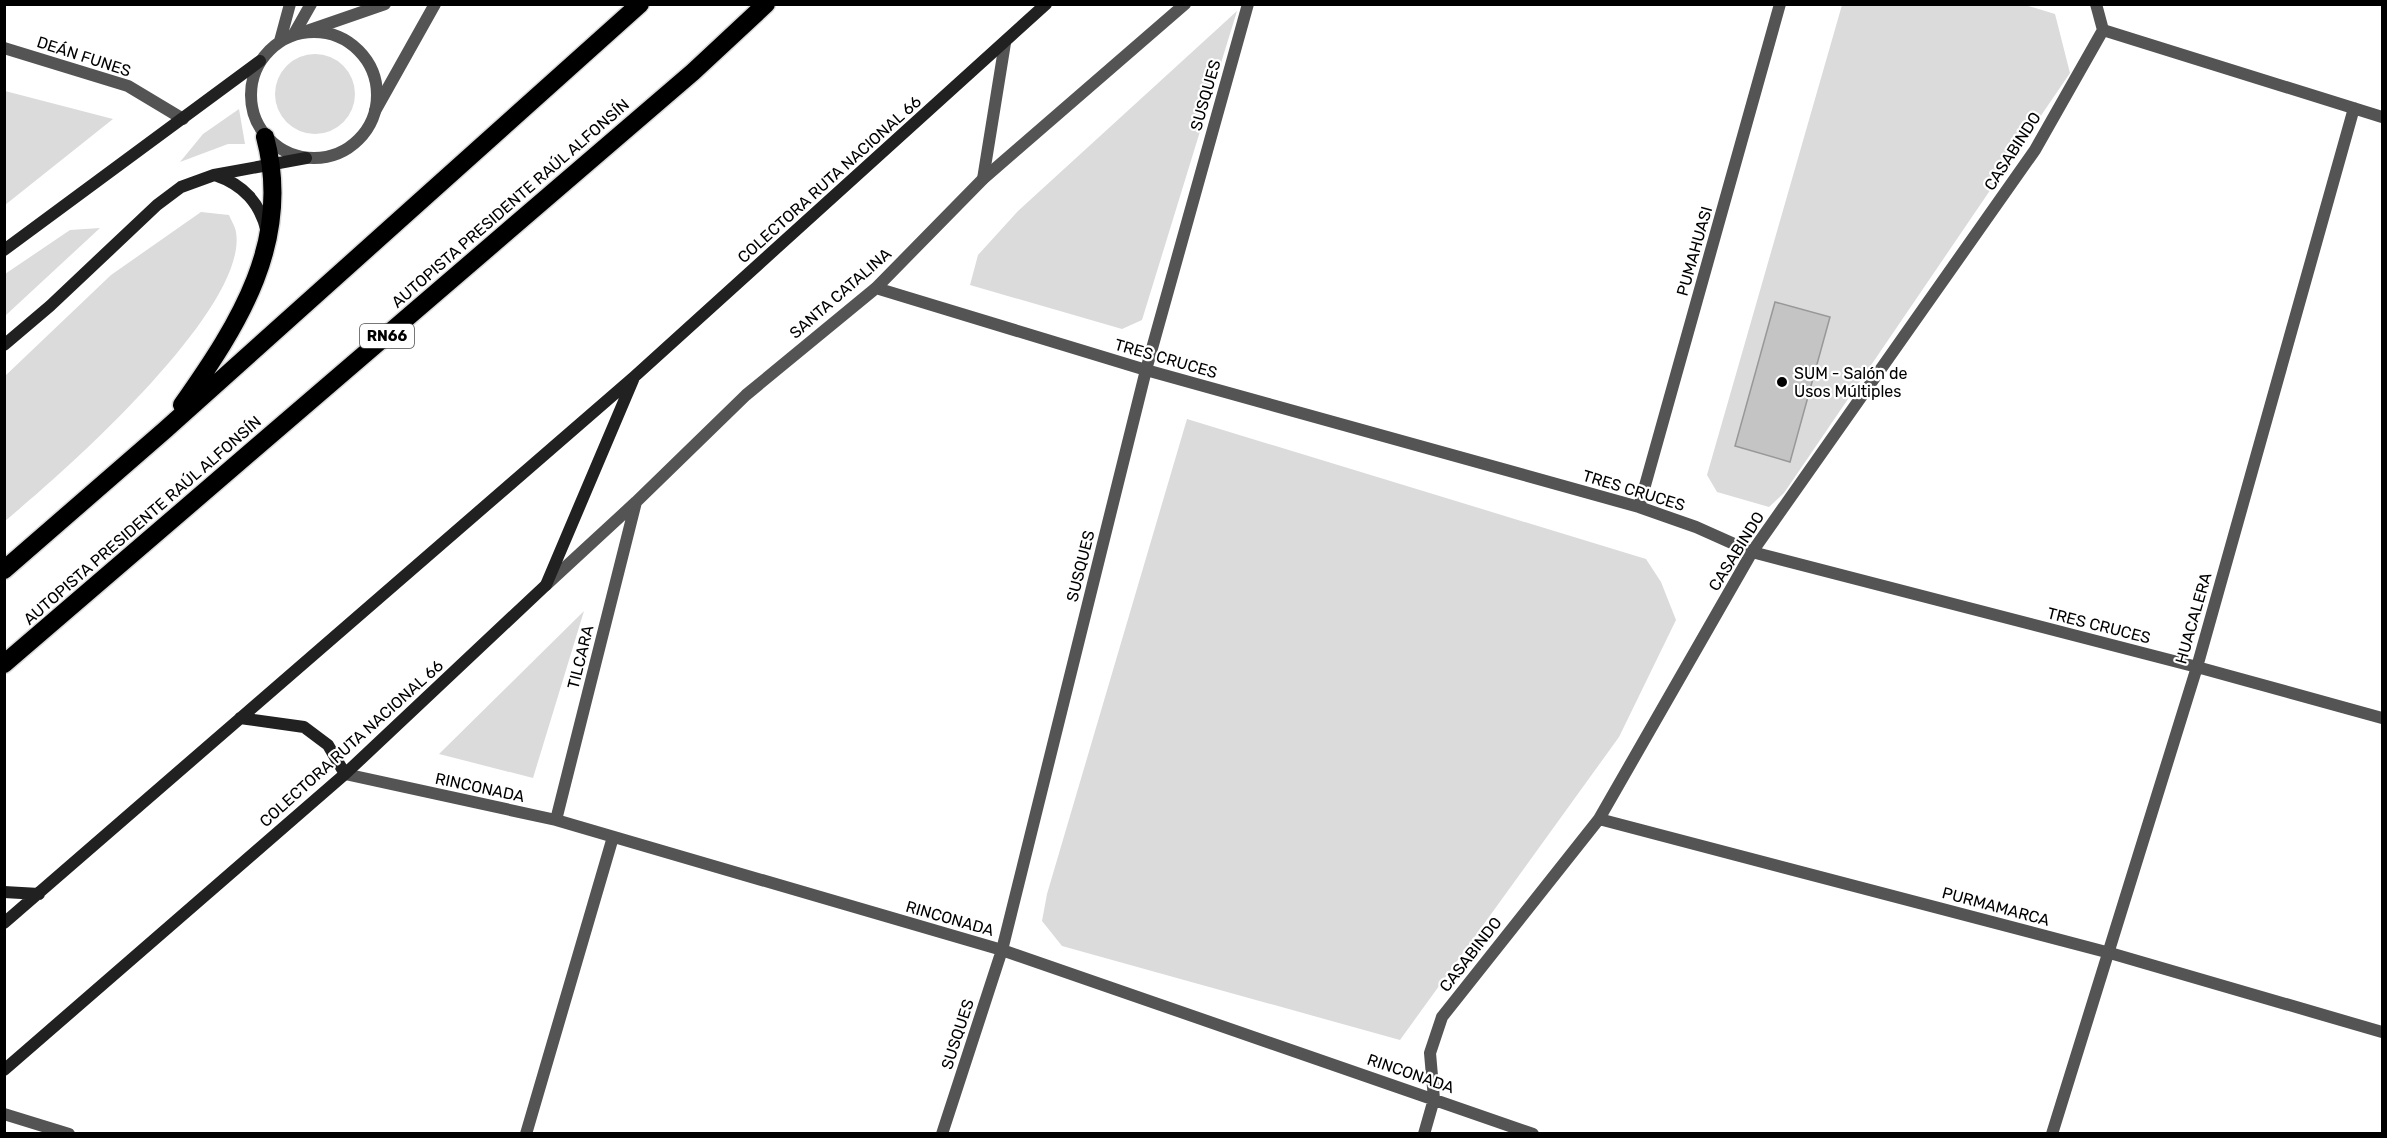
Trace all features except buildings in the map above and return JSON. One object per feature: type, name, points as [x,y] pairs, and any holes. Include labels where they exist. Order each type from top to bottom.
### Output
[{"type":"highway","points":[[4,570],[165,430],[640,4]]},
{"type":"highway","name":"AUTOPISTA PRESIDENTE RAÚL ALFONSÍN","points":[[4,664],[693,72],[766,4]]},
{"type":"highway","points":[[165,430],[227,339],[252,292],[268,239],[275,187],[265,137]]},
{"type":"main road","name":"COLECTORA RUTA NACIONAL 66","points":[[4,923],[634,377],[1046,4]]},
{"type":"main road","points":[[4,250],[260,61]]},
{"type":"main road","points":[[4,345],[50,306],[157,205],[181,187],[214,175],[306,158]]},
{"type":"main road","points":[[214,175],[231,180],[245,190],[260,213],[268,239]]},
{"type":"main road","name":"COLECTORA RUTA NACIONAL 66","points":[[4,1070],[345,774],[546,585],[634,377]]},
{"type":"main road","points":[[240,718],[304,727],[328,745],[345,774]]},
{"type":"main road","points":[[4,892],[39,894]]},
{"type":"street","points":[[280,41],[290,4]]},
{"type":"street","points":[[294,34],[312,4]]},
{"type":"street","points":[[385,4],[294,34],[280,41],[260,61],[250,87],[250,100],[255,120],[265,137],[284,151],[306,158],[324,158],[341,152],[357,142],[368,128],[375,111],[435,4]]},
{"type":"street","name":"SANTA CATALINA","points":[[546,585],[636,502],[746,394],[876,288],[983,179],[1185,4]]},
{"type":"street","name":"SUSQUES","points":[[942,1134],[1002,950],[1146,370],[1248,4]]},
{"type":"street","name":"PUMAHUASI","points":[[1639,507],[1779,4]]},
{"type":"street","points":[[2096,4],[2103,30],[2382,117]]},
{"type":"street","name":"CASABINDO","points":[[1434,1099],[1430,1053],[1442,1017],[1599,819],[1752,552],[2035,150],[2103,30]]},
{"type":"street","points":[[307,31],[319,31],[343,38],[362,53],[369,63],[376,86],[375,111]]},
{"type":"street","points":[[983,179],[1005,43]]},
{"type":"street","name":"DEÁN FUNES","points":[[4,48],[128,86],[183,119]]},
{"type":"street","name":"HUACALERA","points":[[2052,1134],[2197,667],[2354,108]]},
{"type":"street","name":"TRES CRUCES","points":[[876,288],[1146,370],[1639,507],[1696,526],[1752,552],[2197,667],[2382,718]]},
{"type":"street","name":"TILCARA","points":[[556,820],[636,502]]},
{"type":"street","name":"RINCONADA","points":[[345,774],[556,820],[1002,950],[1533,1134]]},
{"type":"street","name":"PURMAMARCA","points":[[1599,819],[2110,953],[2382,1032]]},
{"type":"street","points":[[526,1134],[613,837]]},
{"type":"street","points":[[1424,1134],[1434,1099]]},
{"type":"street","points":[[4,1114],[69,1134]]},
{"type":"shaded area","points":[[2022,4],[2055,14],[2070,73],[1784,493],[1769,507],[1717,492],[1707,475],[1842,5]]},
{"type":"shaded area","points":[[1237,11],[1142,320],[1122,329],[970,285],[978,255],[1018,211]]},
{"type":"shaded area","points":[[315,54],[330,57],[343,66],[352,79],[355,94],[352,109],[343,122],[330,131],[315,134],[300,131],[287,122],[278,109],[275,94],[278,79],[287,66],[300,57]]},
{"type":"shaded area","points":[[5,91],[113,119],[4,205]]},
{"type":"shaded area","points":[[239,109],[245,144],[228,144],[180,162],[203,134]]},
{"type":"shaded area","points":[[201,212],[229,215],[236,232],[232,265],[213,303],[184,345],[147,388],[67,467],[5,521],[5,376],[111,275]]},
{"type":"shaded area","points":[[100,228],[5,316],[5,274],[70,230]]},
{"type":"shaded area","points":[[1187,419],[1646,559],[1661,582],[1676,620],[1619,737],[1400,1040],[1062,946],[1042,921],[1047,894]]},
{"type":"shaded area","points":[[584,611],[533,778],[439,754]]},
{"type":"place","name":"SUM - Salón de Usos Múltiples","points":[[1782,382]]}]
